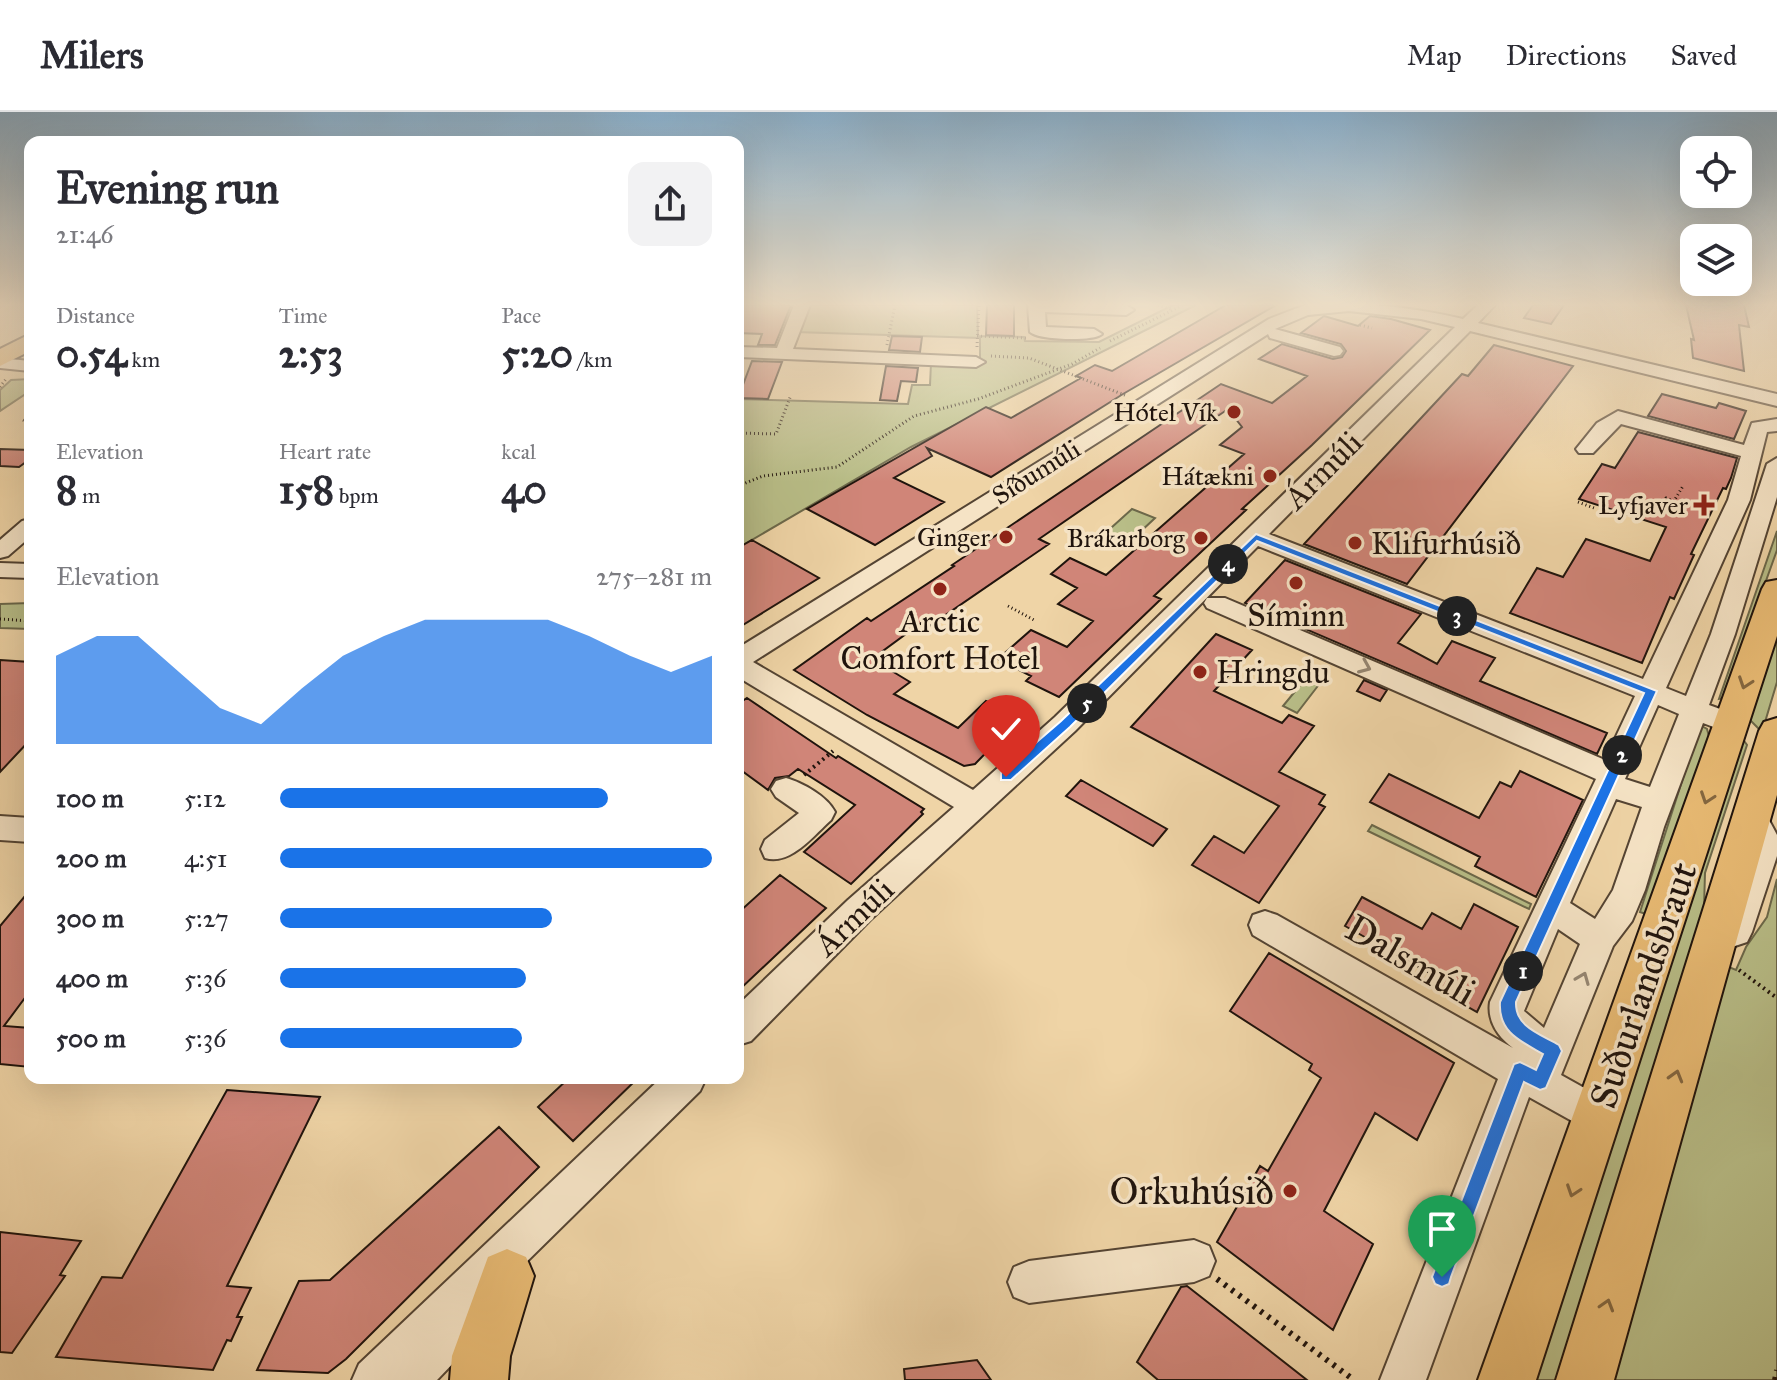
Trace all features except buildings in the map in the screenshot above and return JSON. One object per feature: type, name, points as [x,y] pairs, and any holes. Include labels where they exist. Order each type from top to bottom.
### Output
[{"type":"highway","points":[[1,383],[10,364]]},
{"type":"main road","name":"Suðurlandsbraut","points":[[1507,1380],[1599,1117],[1713,716],[1777,589]]},
{"type":"main road","points":[[1713,716],[1775,738]]},
{"type":"main road","name":"Suðurlandsbraut","points":[[1585,1380],[1722,960],[1752,817],[1775,738]]},
{"type":"main road","points":[[479,1380],[481,1356],[507,1276]]},
{"type":"street","name":"Síðumúli","points":[[744,659],[1207,364]]},
{"type":"street","name":"Ármúli","points":[[744,1020],[859,910],[1065,724],[1428,364]]},
{"type":"street","points":[[1642,364],[1735,397],[1745,385],[1777,381]]},
{"type":"street","points":[[1745,385],[1777,390]]},
{"type":"street","points":[[1403,1380],[1538,1068],[1599,939],[1620,911],[1658,801],[1713,716],[1726,623],[1745,561],[1751,504],[1764,459],[1759,427],[1776,420],[1745,385]]},
{"type":"street","points":[[1586,449],[1604,427],[1618,417],[1764,459]]},
{"type":"street","points":[[1538,1068],[1519,1031],[1507,1016],[1506,1008],[1651,691],[1683,609],[1715,551],[1751,504]]},
{"type":"street","points":[[0,535],[24,516]]},
{"type":"street","points":[[0,551],[24,531]]},
{"type":"street","points":[[1290,531],[1416,582]]},
{"type":"street","points":[[1256,537],[1713,716]]},
{"type":"street","points":[[1715,551],[1745,561]]},
{"type":"street","points":[[0,570],[24,571]]},
{"type":"street","points":[[1216,603],[1658,801]]},
{"type":"street","points":[[1683,609],[1726,623]]},
{"type":"street","points":[[744,667],[974,805]]},
{"type":"street","points":[[776,849],[820,812],[786,789]]},
{"type":"street","points":[[0,828],[24,830]]},
{"type":"street","points":[[1552,908],[1599,939]]},
{"type":"street","name":"Dalsmúli","points":[[1265,925],[1538,1068],[1599,1117]]},
{"type":"street","points":[[375,1380],[681,1084]]},
{"type":"street","points":[[405,1380],[507,1276],[551,1211]]},
{"type":"street","points":[[1029,1282],[1194,1261]]},
{"type":"path","points":[[1045,364],[1144,403]]},
{"type":"path","points":[[744,484],[763,476],[837,467],[921,412],[978,399],[1066,364]]},
{"type":"path","points":[[744,433],[776,434],[791,395]]},
{"type":"path","points":[[1164,472],[1192,482]]},
{"type":"path","points":[[1664,502],[1666,498],[1674,501],[1683,486]]},
{"type":"path","points":[[1578,502],[1594,508]]},
{"type":"path","points":[[1008,606],[1034,620]]},
{"type":"path","points":[[0,619],[24,621]]},
{"type":"path","points":[[786,789],[833,751]]},
{"type":"path","points":[[1722,960],[1777,998]]},
{"type":"path","points":[[1194,1261],[1354,1380]]},
{"type":"path","points":[[1775,1380],[1777,1370]]},
{"type":"green space","points":[[931,364],[1077,364],[911,447],[744,544],[744,399],[908,404],[912,385],[930,385]]},
{"type":"green space","points":[[24,379],[24,395],[0,411],[0,390],[11,380]]},
{"type":"green space","points":[[1132,509],[1155,518],[1124,547],[1101,537]]},
{"type":"green space","points":[[1777,531],[1777,550],[1724,698],[1719,699]]},
{"type":"green space","points":[[24,603],[24,629],[0,628],[0,604]]},
{"type":"green space","points":[[1777,628],[1777,682],[1762,732],[1748,718]]},
{"type":"green space","points":[[1311,672],[1324,678],[1297,713],[1283,706]]},
{"type":"green space","points":[[1700,725],[1707,729],[1711,744],[1649,915],[1640,912]]},
{"type":"green space","points":[[1742,738],[1747,745],[1705,873],[1704,908],[1562,1380],[1530,1380]]},
{"type":"green space","points":[[1372,825],[1531,904],[1529,909],[1368,831]]},
{"type":"green space","points":[[1777,879],[1777,1380],[1614,1380],[1729,967],[1736,970],[1746,947],[1767,917]]},
{"type":"place","name":"Hótel Vík","points":[[1234,412]]},
{"type":"place","name":"Hátækni","points":[[1270,476]]},
{"type":"place","name":"Lyfjaver","points":[[1704,505]]},
{"type":"place","name":"Ginger","points":[[1006,537]]},
{"type":"place","name":"Brákarborg","points":[[1201,538]]},
{"type":"place","name":"Klifurhúsið","points":[[1355,543]]},
{"type":"place","name":"Síminn","points":[[1296,583]]},
{"type":"place","name":"Arctic Comfort Hotel","points":[[940,589]]},
{"type":"place","name":"Hringdu","points":[[1200,672]]},
{"type":"place","name":"Orkuhúsið","points":[[1290,1191]]},
{"type":"route","points":[[1006,777],[1065,724],[1256,537],[1651,691],[1508,1002],[1507,1016],[1512,1024],[1553,1051],[1540,1082],[1520,1070],[1442,1277]]}]
